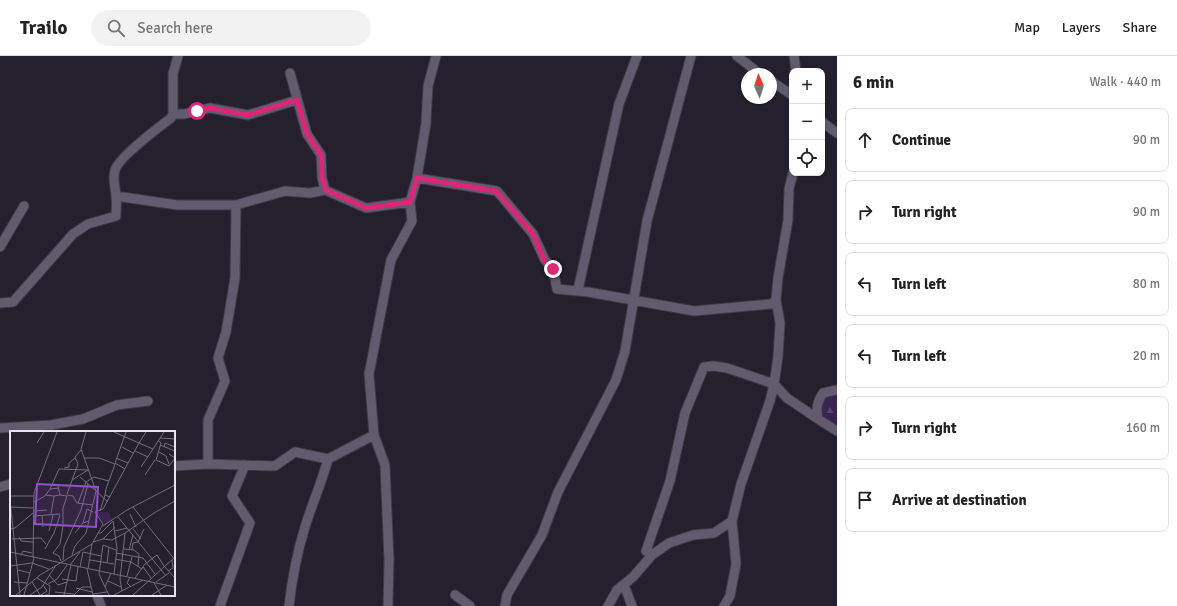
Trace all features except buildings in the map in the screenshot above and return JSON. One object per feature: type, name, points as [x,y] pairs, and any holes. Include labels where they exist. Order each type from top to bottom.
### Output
[{"type":"street","points":[[0,303],[13,302],[73,234],[88,224],[116,216],[116,196],[113,180],[115,169],[120,161],[136,148],[146,136],[171,118],[173,74],[178,56]]},
{"type":"street","points":[[388,606],[389,560],[385,465],[374,435],[369,374],[391,260],[412,221],[410,202],[417,178],[426,123],[428,86],[436,56]]},
{"type":"street","points":[[578,290],[619,104],[636,56]]},
{"type":"street","points":[[506,606],[507,595],[542,535],[558,492],[616,380],[625,351],[647,221],[691,56]]},
{"type":"street","points":[[737,56],[752,68]]},
{"type":"street","points":[[794,56],[796,68]]},
{"type":"street","points":[[290,73],[307,134],[321,155],[322,178],[326,190]]},
{"type":"street","points":[[777,85],[789,93]]},
{"type":"street","points":[[172,114],[184,114],[210,108],[248,115],[297,100]]},
{"type":"street","points":[[825,124],[837,133]]},
{"type":"street","points":[[724,606],[730,596],[736,564],[732,521],[741,484],[770,401],[774,384],[778,357],[780,323],[776,300],[778,278],[788,220],[789,189],[792,176]]},
{"type":"street","points":[[417,178],[496,191],[533,234],[544,260],[553,269],[557,289],[578,290],[694,311],[771,304],[776,300]]},
{"type":"street","points":[[116,196],[177,205],[236,205],[285,191],[310,193],[326,190],[366,208],[410,202]]},
{"type":"street","points":[[208,464],[208,420],[225,381],[218,358],[226,332],[235,278],[236,205]]},
{"type":"street","points":[[0,247],[24,206]]},
{"type":"street","points":[[652,555],[646,551],[670,481],[685,413],[704,367],[713,366],[727,368],[774,384],[787,398],[837,431]]},
{"type":"street","points":[[818,419],[816,409],[818,401],[823,394],[837,390]]},
{"type":"street","points":[[0,428],[51,424],[83,419],[117,405],[148,402]]},
{"type":"street","points":[[175,466],[208,464],[275,466],[296,452],[328,459],[374,435]]},
{"type":"street","points":[[289,606],[292,574],[299,546],[328,459]]},
{"type":"street","points":[[220,606],[250,523],[232,496],[245,465]]},
{"type":"street","points":[[0,487],[10,484]]},
{"type":"street","points":[[608,606],[617,590],[642,568],[652,555],[669,543],[693,535],[714,533],[732,521]]},
{"type":"street","points":[[624,585],[632,606]]},
{"type":"street","points":[[97,596],[101,606]]},
{"type":"street","points":[[455,596],[470,606]]},
{"type":"green space","points":[[837,394],[837,428],[824,419],[819,409],[826,399]]},
{"type":"route","points":[[197,111],[210,108],[248,115],[297,100],[307,134],[318,148],[321,155],[323,170],[322,178],[326,190],[366,208],[410,202],[417,178],[444,184],[496,191],[533,234],[544,260],[553,269]]}]
